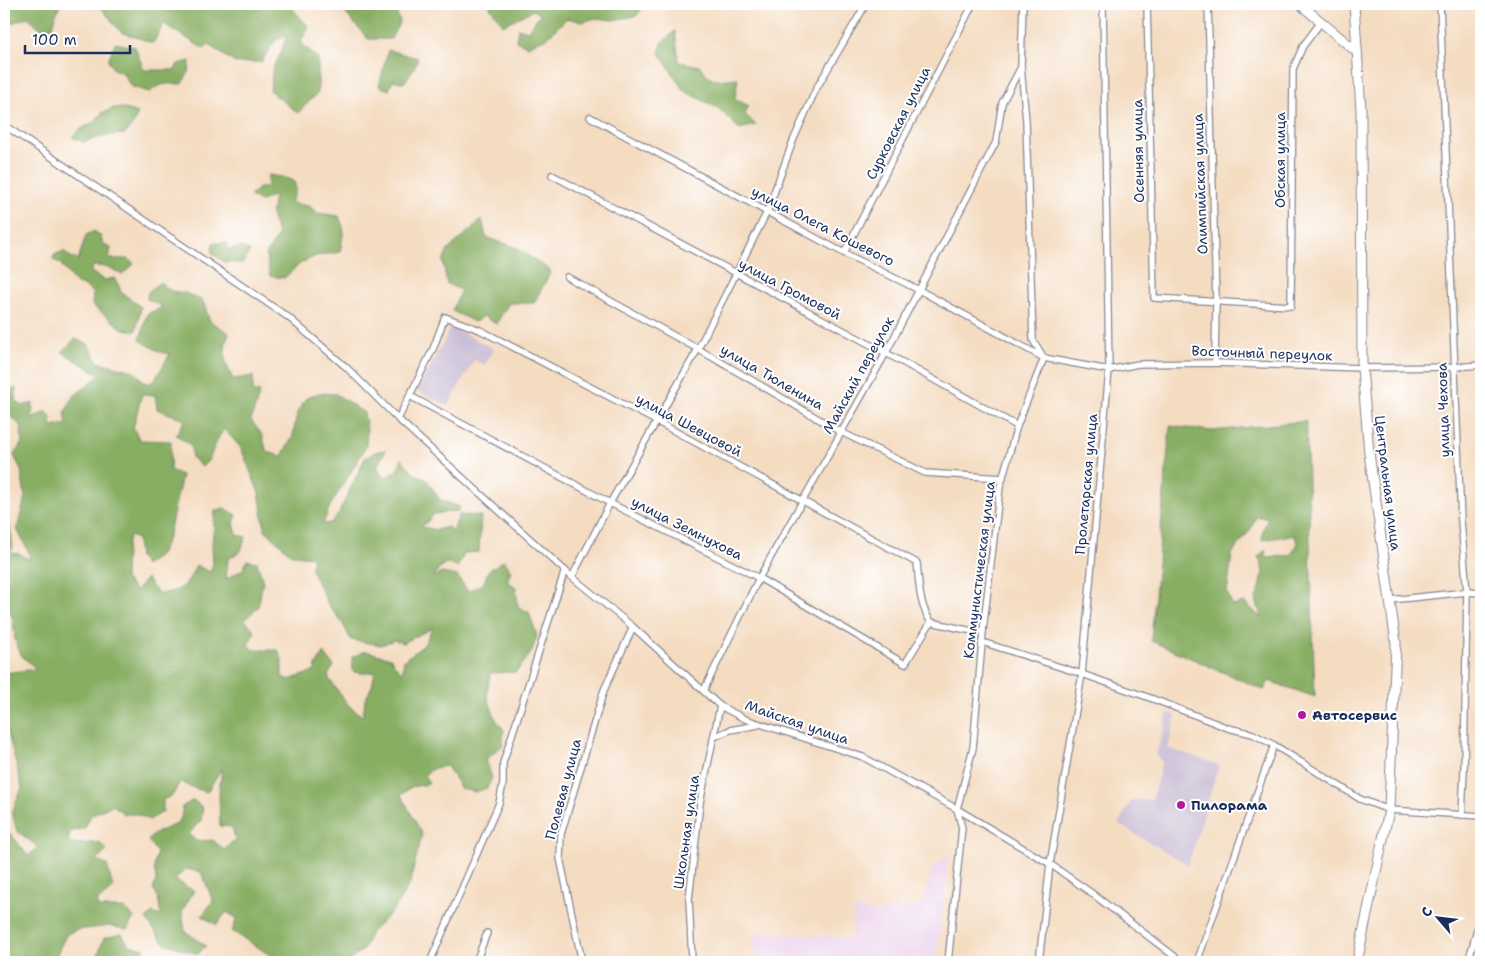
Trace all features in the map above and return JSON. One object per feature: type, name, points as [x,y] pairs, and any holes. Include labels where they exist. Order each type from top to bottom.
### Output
[{"type":"main road","points":[[1300,4],[1357,52]]},
{"type":"main road","name":"Центральная улица","points":[[1354,4],[1361,110],[1362,368],[1369,453],[1396,643],[1389,810],[1357,962]]},
{"type":"street","points":[[572,577],[610,503],[698,349],[767,212],[793,141],[816,89],[866,4]]},
{"type":"street","name":"Сурковская улица","points":[[844,253],[973,4]]},
{"type":"street","points":[[1023,4],[1021,67],[1026,121],[1033,340],[1044,358]]},
{"type":"street","name":"Пролетарская улица","points":[[1039,962],[1050,864],[1082,674],[1108,370],[1103,4]]},
{"type":"street","name":"Осенняя улица","points":[[1147,4],[1154,298],[1216,301]]},
{"type":"street","name":"Олимпийская улица","points":[[1208,4],[1216,301],[1215,363]]},
{"type":"street","name":"улица Чехова","points":[[1440,4],[1461,521],[1467,592],[1462,815]]},
{"type":"street","name":"Обская улица","points":[[1216,301],[1291,306],[1293,70],[1303,46],[1321,22]]},
{"type":"street","name":"Майский переулок","points":[[704,690],[760,578],[886,353],[996,142],[1002,103],[1021,67]]},
{"type":"street","name":"улица Олега Кошевого","points":[[590,117],[1044,358]]},
{"type":"street","name":"Майская улица","points":[[4,125],[288,317],[346,366],[398,419],[572,577],[633,627],[720,706],[745,719],[863,757],[957,809],[1050,864],[1090,892],[1178,961]]},
{"type":"street","name":"улица Громовой","points":[[552,175],[886,353],[1017,426]]},
{"type":"street","name":"улица Тюленина","points":[[567,277],[698,349],[842,432],[925,473],[1003,478]]},
{"type":"street","name":"улица Шевцовой","points":[[410,396],[433,349],[445,317],[480,330],[656,420],[917,564],[921,598],[925,613],[931,622]]},
{"type":"street","name":"Восточный переулок","points":[[1044,358],[1108,370],[1138,364],[1215,363],[1362,368],[1481,365]]},
{"type":"street","name":"Коммунистическая улица","points":[[948,962],[962,828],[957,809],[973,748],[983,631],[999,496],[1017,426],[1044,358]]},
{"type":"street","points":[[398,419],[410,396]]},
{"type":"street","name":"улица Земнухова","points":[[410,396],[610,503],[760,578],[905,664],[931,622]]},
{"type":"street","points":[[430,962],[499,803],[503,784],[503,763],[565,570]]},
{"type":"street","points":[[1390,600],[1467,592],[1481,593]]},
{"type":"street","points":[[931,622],[967,630],[983,631]]},
{"type":"street","name":"Полевая улица","points":[[582,962],[560,858],[561,834],[604,690],[633,627]]},
{"type":"street","points":[[982,642],[1082,674],[1228,728],[1252,734],[1274,745],[1360,799],[1389,810],[1481,816]]},
{"type":"street","name":"Школьная улица","points":[[692,962],[689,899],[700,802],[720,706]]},
{"type":"street","points":[[714,737],[730,730],[760,724]]},
{"type":"street","points":[[1197,962],[1274,745]]},
{"type":"street","points":[[1468,962],[1481,916]]},
{"type":"street","points":[[476,962],[487,933]]},
{"type":"shaded area","points":[[451,327],[494,349],[485,365],[474,360],[448,406],[418,391]]},
{"type":"shaded area","points":[[1168,713],[1176,715],[1168,748],[1219,765],[1188,865],[1118,824],[1132,800],[1152,800],[1162,762],[1156,755]]},
{"type":"shaded area","points":[[949,855],[936,962],[755,962],[755,932],[851,938],[855,908],[876,913],[923,903],[932,866],[937,865]]},
{"type":"green space","points":[[4,4],[61,4],[53,27],[41,29],[28,17],[4,26]]},
{"type":"green space","points":[[98,4],[288,4],[309,27],[301,42],[318,59],[318,93],[298,113],[270,91],[273,67],[287,36],[276,40],[261,62],[235,63],[209,45],[204,49],[164,24],[153,43],[121,32]]},
{"type":"green space","points":[[356,4],[401,4],[395,10],[400,21],[391,39],[368,39],[346,14]]},
{"type":"green space","points":[[488,4],[639,4],[641,10],[636,16],[613,20],[596,18],[582,22],[567,18],[547,38],[527,46],[516,41],[518,28],[528,31],[540,14],[533,10],[503,25]]},
{"type":"green space","points":[[675,31],[679,62],[700,66],[712,78],[738,78],[735,99],[749,106],[745,114],[756,125],[739,129],[718,108],[684,91],[659,52],[663,42]]},
{"type":"green space","points":[[115,43],[135,47],[144,70],[175,70],[178,64],[190,61],[189,72],[182,84],[161,85],[150,92],[131,87],[123,73],[113,69],[108,60]]},
{"type":"green space","points":[[388,50],[418,58],[404,83],[393,80],[389,90],[379,86]]},
{"type":"green space","points":[[114,108],[122,108],[138,113],[134,123],[125,134],[110,135],[83,142],[72,137],[81,129],[94,122],[102,113]]},
{"type":"green space","points":[[268,175],[294,181],[296,189],[291,203],[309,206],[318,213],[339,216],[344,230],[340,252],[316,256],[301,263],[284,278],[270,276],[266,255],[278,235],[271,215],[274,195],[260,202],[250,196],[258,188],[268,187]]},
{"type":"green space","points":[[482,219],[486,237],[517,248],[551,271],[534,303],[509,303],[496,324],[483,316],[475,322],[452,311],[461,290],[447,284],[443,261],[448,250]]},
{"type":"green space","points":[[94,231],[100,235],[103,244],[111,248],[109,259],[128,259],[134,264],[122,275],[112,269],[101,266],[93,266],[91,272],[104,280],[114,278],[121,292],[141,307],[136,331],[123,329],[92,305],[93,294],[85,286],[76,284],[60,263],[53,260],[54,255],[64,251],[69,256],[78,260],[86,235]]},
{"type":"green space","points":[[213,243],[227,243],[228,250],[241,247],[250,251],[243,263],[224,262],[212,253]]},
{"type":"green space","points":[[160,282],[171,291],[185,293],[203,301],[210,321],[229,333],[225,345],[225,356],[233,379],[253,376],[253,392],[260,392],[251,420],[262,435],[267,452],[282,456],[293,436],[297,412],[306,398],[319,393],[336,394],[364,413],[367,430],[366,447],[330,506],[323,524],[331,523],[339,513],[365,458],[375,452],[386,450],[377,466],[383,478],[396,472],[402,459],[413,473],[426,479],[440,500],[460,507],[458,511],[434,514],[422,527],[436,530],[448,527],[453,532],[459,515],[481,516],[479,552],[465,553],[457,567],[445,563],[433,576],[442,573],[457,576],[468,591],[484,583],[488,571],[504,560],[511,571],[507,581],[516,587],[518,607],[529,612],[537,636],[531,653],[516,672],[490,673],[487,695],[495,718],[504,730],[502,746],[486,759],[492,778],[487,788],[476,792],[461,789],[447,766],[434,768],[424,775],[429,784],[411,787],[401,795],[422,834],[410,883],[394,910],[371,932],[363,950],[348,962],[281,962],[232,931],[237,918],[226,912],[217,925],[202,916],[213,901],[201,872],[185,869],[175,880],[194,891],[182,911],[185,931],[206,946],[198,954],[164,943],[146,919],[152,913],[161,916],[158,897],[153,890],[156,880],[154,865],[157,853],[148,840],[157,833],[176,824],[181,818],[182,807],[193,800],[203,808],[201,820],[189,834],[196,841],[213,840],[224,850],[235,839],[232,827],[220,826],[219,792],[222,768],[207,792],[188,786],[180,781],[173,795],[163,800],[163,812],[149,820],[137,814],[124,814],[113,805],[91,815],[85,828],[70,832],[68,842],[81,844],[99,842],[107,850],[97,861],[107,865],[113,888],[97,902],[98,908],[124,908],[134,917],[127,930],[111,926],[76,930],[67,934],[55,962],[4,962],[4,837],[11,834],[28,856],[38,847],[17,831],[12,812],[22,788],[4,717],[4,673],[36,669],[21,655],[15,640],[13,619],[4,598],[4,524],[10,527],[13,548],[10,553],[20,554],[30,560],[28,551],[17,529],[25,498],[21,470],[14,455],[23,441],[22,427],[7,413],[4,403],[4,392],[16,388],[16,400],[22,406],[33,403],[32,419],[46,411],[52,419],[51,427],[67,424],[65,412],[74,396],[100,375],[62,352],[75,339],[88,344],[98,362],[134,371],[147,384],[154,381],[170,354],[160,352],[140,340],[147,314],[163,307],[147,299],[148,292]],"holes":[[[142,394],[155,395],[157,409],[185,420],[176,435],[191,446],[192,458],[202,467],[209,460],[217,440],[224,429],[241,448],[259,493],[265,530],[292,555],[313,557],[311,569],[328,604],[343,624],[351,640],[381,645],[394,640],[403,643],[432,628],[424,645],[404,660],[402,673],[391,658],[366,651],[352,657],[353,672],[375,672],[372,686],[365,700],[363,716],[350,707],[329,679],[328,675],[334,666],[324,653],[316,665],[315,671],[289,680],[282,677],[282,659],[278,650],[254,650],[248,645],[255,631],[245,620],[258,607],[263,582],[257,562],[247,560],[243,569],[226,579],[228,559],[241,551],[246,537],[237,535],[234,523],[237,515],[224,508],[215,511],[212,544],[213,564],[210,572],[196,565],[183,586],[175,591],[160,594],[151,586],[147,578],[136,591],[125,579],[126,552],[130,536],[137,539],[139,557],[145,566],[159,556],[168,538],[182,475],[170,470],[171,441],[140,440],[133,428]]]},
{"type":"green space","points":[[1306,421],[1315,697],[1269,681],[1264,690],[1151,641],[1170,426],[1212,431]],"holes":[[[1256,517],[1268,517],[1263,530],[1262,540],[1294,535],[1298,543],[1291,555],[1267,558],[1265,550],[1258,557],[1263,572],[1256,598],[1261,618],[1244,602],[1233,606],[1227,593],[1232,554],[1252,527]]]},
{"type":"green space","points":[[122,934],[129,945],[145,949],[141,956],[135,962],[95,962],[104,938]]},
{"type":"place","name":"Автосервис","points":[[1302,715]]},
{"type":"place","name":"Пилорама","points":[[1181,805]]}]
